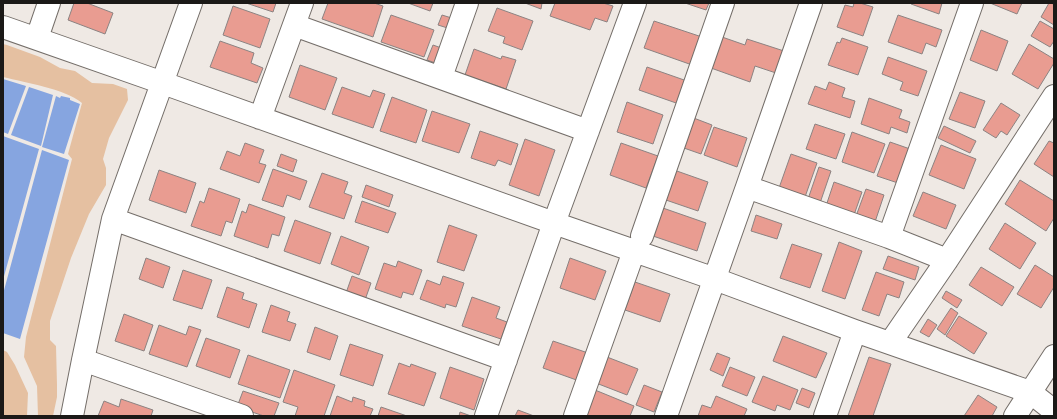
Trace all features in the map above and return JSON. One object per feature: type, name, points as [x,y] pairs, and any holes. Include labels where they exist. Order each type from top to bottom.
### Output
[{"type":"street","points":[[36,38],[49,3]]},
{"type":"street","points":[[72,416],[114,219],[191,3]]},
{"type":"street","points":[[260,118],[302,3]]},
{"type":"street","points":[[441,77],[467,3]]},
{"type":"street","points":[[486,416],[554,223],[635,3]]},
{"type":"street","points":[[575,416],[723,3]]},
{"type":"street","points":[[666,416],[811,3]]},
{"type":"street","points":[[889,237],[972,3]]},
{"type":"street","points":[[294,25],[588,131]]},
{"type":"street","points":[[3,27],[554,223],[638,243],[715,279],[855,331],[1030,392],[1054,410]]},
{"type":"street","points":[[890,343],[947,260],[1054,96]]},
{"type":"street","points":[[747,186],[889,237],[947,260]]},
{"type":"street","points":[[114,219],[506,360]]},
{"type":"street","points":[[825,416],[855,331]]},
{"type":"street","points":[[1015,416],[1054,356]]},
{"type":"street","points":[[83,360],[242,416]]},
{"type":"shaded area","points":[[3,44],[40,57],[60,68],[75,71],[92,83],[113,84],[127,89],[128,100],[109,138],[103,159],[106,168],[106,185],[89,214],[71,258],[50,321],[50,340],[56,346],[57,397],[53,416],[38,416],[37,386],[24,357],[26,337],[72,159],[68,154],[82,103],[65,93],[3,77]]},
{"type":"shaded area","points":[[3,350],[7,352],[15,365],[28,393],[27,416],[3,416]]},
{"type":"water","points":[[3,79],[26,86],[8,134],[3,132]]},
{"type":"water","points":[[29,87],[53,95],[41,146],[11,135]]},
{"type":"water","points":[[56,96],[60,98],[61,96],[70,98],[70,100],[80,104],[64,154],[42,147]]},
{"type":"water","points":[[3,136],[39,149],[3,280]]},
{"type":"water","points":[[42,150],[69,160],[20,339],[3,333],[3,294]]},
{"type":"building","points":[[74,3],[87,3],[113,13],[105,34],[68,20]]},
{"type":"building","points":[[246,3],[276,3],[273,12]]},
{"type":"building","points":[[328,3],[374,3],[383,6],[373,37],[322,19]]},
{"type":"building","points":[[408,3],[433,3],[430,11]]},
{"type":"building","points":[[525,3],[542,3],[541,9]]},
{"type":"building","points":[[555,3],[603,3],[613,6],[607,22],[595,18],[590,30],[550,16]]},
{"type":"building","points":[[685,3],[709,3],[706,10]]},
{"type":"building","points":[[854,3],[860,3],[873,7],[863,36],[837,27],[845,5],[853,7]]},
{"type":"building","points":[[911,3],[942,3],[939,14]]},
{"type":"building","points":[[990,3],[1022,3],[1017,14]]},
{"type":"building","points":[[1049,3],[1054,4],[1054,25],[1041,17]]},
{"type":"building","points":[[233,6],[270,19],[260,48],[223,35]]},
{"type":"building","points":[[497,8],[533,21],[522,50],[503,43],[505,37],[488,31]]},
{"type":"building","points":[[391,15],[434,30],[424,57],[381,42]]},
{"type":"building","points":[[442,15],[458,20],[454,30],[438,25]]},
{"type":"building","points":[[898,15],[942,30],[936,47],[926,43],[922,54],[888,42]]},
{"type":"building","points":[[654,21],[705,38],[695,66],[644,48]]},
{"type":"building","points":[[1040,21],[1054,29],[1054,41],[1050,47],[1031,36]]},
{"type":"building","points":[[981,30],[1008,41],[997,71],[970,60]]},
{"type":"building","points":[[722,37],[745,45],[747,39],[784,51],[776,73],[755,66],[750,82],[711,68]]},
{"type":"building","points":[[842,38],[868,47],[858,75],[828,65],[837,42],[840,43]]},
{"type":"building","points":[[220,41],[254,53],[251,63],[263,68],[257,83],[210,67]]},
{"type":"building","points":[[1029,44],[1054,59],[1054,63],[1038,89],[1012,74]]},
{"type":"building","points":[[433,45],[447,50],[441,65],[427,60]]},
{"type":"building","points":[[474,49],[501,59],[502,56],[516,60],[506,89],[465,75]]},
{"type":"building","points":[[888,57],[927,71],[918,96],[900,90],[903,82],[882,74]]},
{"type":"building","points":[[300,65],[337,78],[325,110],[289,97]]},
{"type":"building","points":[[647,67],[687,81],[679,104],[639,90]]},
{"type":"building","points":[[829,82],[845,88],[842,97],[855,101],[850,118],[808,104],[815,86],[826,90]]},
{"type":"building","points":[[342,87],[370,97],[373,90],[385,94],[373,128],[332,114]]},
{"type":"building","points":[[960,92],[985,101],[975,128],[949,119]]},
{"type":"building","points":[[392,97],[427,110],[416,143],[380,131]]},
{"type":"building","points":[[869,98],[902,110],[899,118],[910,122],[907,133],[891,127],[889,134],[861,124]]},
{"type":"building","points":[[627,102],[663,115],[653,144],[617,132]]},
{"type":"building","points":[[1001,103],[1020,115],[1007,135],[1001,131],[996,138],[983,130]]},
{"type":"building","points":[[432,111],[470,124],[459,153],[422,141]]},
{"type":"building","points":[[691,117],[712,125],[701,154],[681,147]]},
{"type":"building","points":[[815,124],[845,134],[836,159],[806,149]]},
{"type":"building","points":[[944,126],[976,141],[970,153],[938,138]]},
{"type":"building","points":[[714,127],[747,138],[737,167],[704,155]]},
{"type":"building","points":[[480,131],[518,144],[511,165],[498,160],[495,166],[471,158]]},
{"type":"building","points":[[852,132],[885,144],[874,173],[842,162]]},
{"type":"building","points":[[525,139],[555,150],[539,196],[509,185]]},
{"type":"building","points":[[1049,141],[1054,143],[1054,177],[1034,164]]},
{"type":"building","points":[[890,142],[913,150],[901,184],[877,176]]},
{"type":"building","points":[[245,143],[264,150],[259,163],[266,165],[259,183],[220,169],[227,151],[240,156]]},
{"type":"building","points":[[621,143],[658,156],[646,188],[610,175]]},
{"type":"building","points":[[941,145],[976,159],[964,189],[929,175]]},
{"type":"building","points":[[281,154],[297,160],[293,172],[277,166]]},
{"type":"building","points":[[791,154],[817,163],[805,197],[779,188]]},
{"type":"building","points":[[819,167],[831,171],[819,206],[807,202]]},
{"type":"building","points":[[273,169],[307,181],[300,200],[287,195],[283,207],[262,200]]},
{"type":"building","points":[[159,170],[196,183],[186,213],[149,200]]},
{"type":"building","points":[[674,170],[708,182],[698,211],[663,199]]},
{"type":"building","points":[[322,173],[348,182],[344,193],[352,196],[344,219],[309,207]]},
{"type":"building","points":[[1020,180],[1054,201],[1054,218],[1046,231],[1005,204]]},
{"type":"building","points":[[834,182],[862,192],[854,215],[826,206]]},
{"type":"building","points":[[366,185],[393,195],[389,207],[362,197]]},
{"type":"building","points":[[209,188],[240,199],[232,223],[226,221],[221,236],[191,226],[200,201],[204,203]]},
{"type":"building","points":[[866,189],[884,195],[875,222],[856,216]]},
{"type":"building","points":[[923,192],[956,205],[946,229],[913,216]]},
{"type":"building","points":[[362,201],[396,213],[388,233],[355,222]]},
{"type":"building","points":[[249,204],[285,217],[279,236],[272,234],[268,248],[234,236],[242,211],[246,213]]},
{"type":"building","points":[[660,207],[706,223],[697,251],[650,235]]},
{"type":"building","points":[[756,215],[782,224],[777,239],[751,231]]},
{"type":"building","points":[[295,220],[331,233],[320,264],[284,251]]},
{"type":"building","points":[[1005,223],[1036,243],[1020,269],[989,249]]},
{"type":"building","points":[[449,225],[477,235],[464,271],[437,262]]},
{"type":"building","points":[[341,236],[369,247],[359,275],[331,264]]},
{"type":"building","points":[[839,242],[862,251],[845,299],[822,291]]},
{"type":"building","points":[[792,244],[822,254],[810,288],[780,278]]},
{"type":"building","points":[[888,256],[919,267],[915,280],[883,269]]},
{"type":"building","points":[[146,258],[170,267],[163,288],[139,279]]},
{"type":"building","points":[[570,258],[606,271],[595,300],[560,288]]},
{"type":"building","points":[[398,261],[422,270],[413,295],[403,292],[401,298],[375,289],[384,263],[396,267]]},
{"type":"building","points":[[1035,265],[1054,277],[1054,287],[1041,308],[1017,294]]},
{"type":"building","points":[[981,267],[1014,287],[1002,306],[969,285]]},
{"type":"building","points":[[183,270],[212,280],[202,309],[173,300]]},
{"type":"building","points":[[876,272],[904,282],[899,298],[887,294],[879,316],[862,310]]},
{"type":"building","points":[[352,276],[371,283],[365,300],[346,293]]},
{"type":"building","points":[[443,276],[464,283],[456,307],[446,304],[445,308],[420,299],[427,280],[440,285]]},
{"type":"building","points":[[635,282],[670,294],[660,322],[625,310]]},
{"type":"building","points":[[227,287],[244,293],[242,299],[257,304],[249,328],[217,317]]},
{"type":"building","points":[[946,291],[962,300],[957,308],[942,298]]},
{"type":"building","points":[[472,297],[500,307],[496,318],[507,322],[501,339],[462,326]]},
{"type":"building","points":[[271,305],[290,312],[287,321],[296,324],[290,341],[262,332]]},
{"type":"building","points":[[951,308],[958,313],[945,335],[937,329]]},
{"type":"building","points":[[124,314],[153,325],[144,351],[115,341]]},
{"type":"building","points":[[959,316],[987,333],[974,354],[946,336]]},
{"type":"building","points":[[928,319],[937,325],[929,337],[920,332]]},
{"type":"building","points":[[159,325],[186,335],[189,326],[201,330],[187,367],[149,354]]},
{"type":"building","points":[[315,327],[338,336],[330,360],[307,352]]},
{"type":"building","points":[[783,336],[827,353],[816,378],[773,361]]},
{"type":"building","points":[[206,338],[240,350],[230,378],[196,366]]},
{"type":"building","points":[[553,341],[591,354],[582,382],[543,368]]},
{"type":"building","points":[[350,344],[383,355],[373,386],[340,375]]},
{"type":"building","points":[[717,353],[730,358],[723,376],[710,370]]},
{"type":"building","points":[[248,355],[290,370],[280,398],[238,384]]},
{"type":"building","points":[[607,357],[638,369],[627,395],[596,383]]},
{"type":"building","points":[[869,357],[891,364],[873,416],[848,416]]},
{"type":"building","points":[[399,363],[410,367],[411,364],[436,373],[424,406],[388,394]]},
{"type":"building","points":[[450,367],[484,379],[474,410],[440,398]]},
{"type":"building","points":[[730,367],[755,377],[747,396],[722,386]]},
{"type":"building","points":[[294,370],[335,385],[324,416],[295,416],[298,407],[283,402]]},
{"type":"building","points":[[763,376],[798,390],[790,410],[777,405],[775,411],[752,402]]},
{"type":"building","points":[[644,385],[662,392],[654,412],[636,405]]},
{"type":"building","points":[[802,388],[815,393],[809,408],[796,403]]},
{"type":"building","points":[[595,390],[634,406],[630,416],[584,416]]},
{"type":"building","points":[[243,391],[279,403],[274,416],[264,416],[237,407]]},
{"type":"building","points":[[978,395],[997,407],[992,416],[964,416]]},
{"type":"building","points":[[337,396],[352,402],[353,397],[365,401],[364,406],[373,409],[370,416],[330,416]]},
{"type":"building","points":[[716,396],[747,409],[744,416],[698,416],[702,405],[711,408]]},
{"type":"building","points":[[121,399],[153,410],[151,416],[98,416],[104,401],[119,407]]},
{"type":"building","points":[[381,407],[407,416],[378,416]]},
{"type":"building","points":[[518,410],[534,416],[515,416]]},
{"type":"building","points":[[460,412],[471,416],[459,416]]}]
